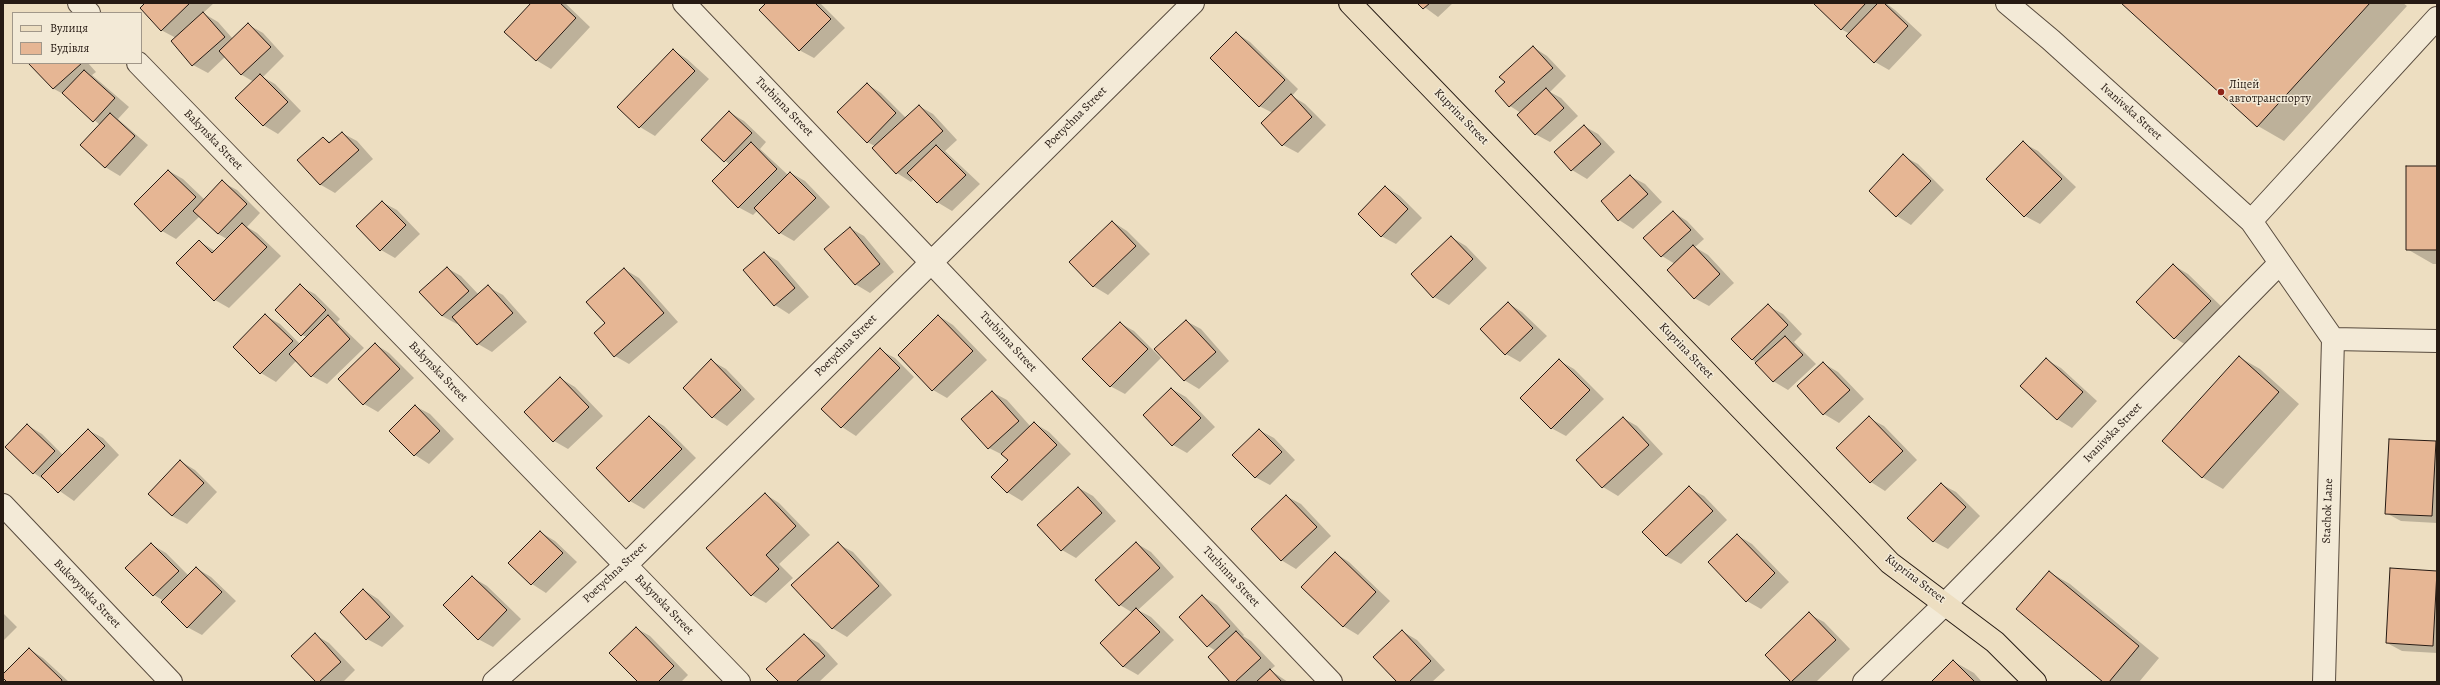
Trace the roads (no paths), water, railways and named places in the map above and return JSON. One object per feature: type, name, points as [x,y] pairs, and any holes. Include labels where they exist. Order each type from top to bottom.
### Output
[{"type":"main road","name":"Kuprina Street","points":[[1350,3],[1890,563],[1946,603],[1995,642],[2036,682]]},
{"type":"street","points":[[79,3],[88,12]]},
{"type":"street","name":"Turbinna Street","points":[[684,3],[932,261],[1331,682]]},
{"type":"street","name":"Poetychna Street","points":[[494,682],[626,565],[1193,3]]},
{"type":"street","name":"Ivanivska Street","points":[[2007,3],[2051,40],[2251,221],[2333,339]]},
{"type":"street","points":[[2251,221],[2437,18]]},
{"type":"street","name":"Bakynska Street","points":[[139,64],[739,682]]},
{"type":"street","name":"Ivanivska Street","points":[[1864,682],[1946,603],[2280,262]]},
{"type":"street","points":[[2333,339],[2437,341]]},
{"type":"street","name":"Stachok Lane","points":[[2324,682],[2333,339]]},
{"type":"street","name":"Bukovynska Street","points":[[3,505],[171,682]]},
{"type":"place","name":"Ліцей автотранспорту","points":[[2221,92]]}]
